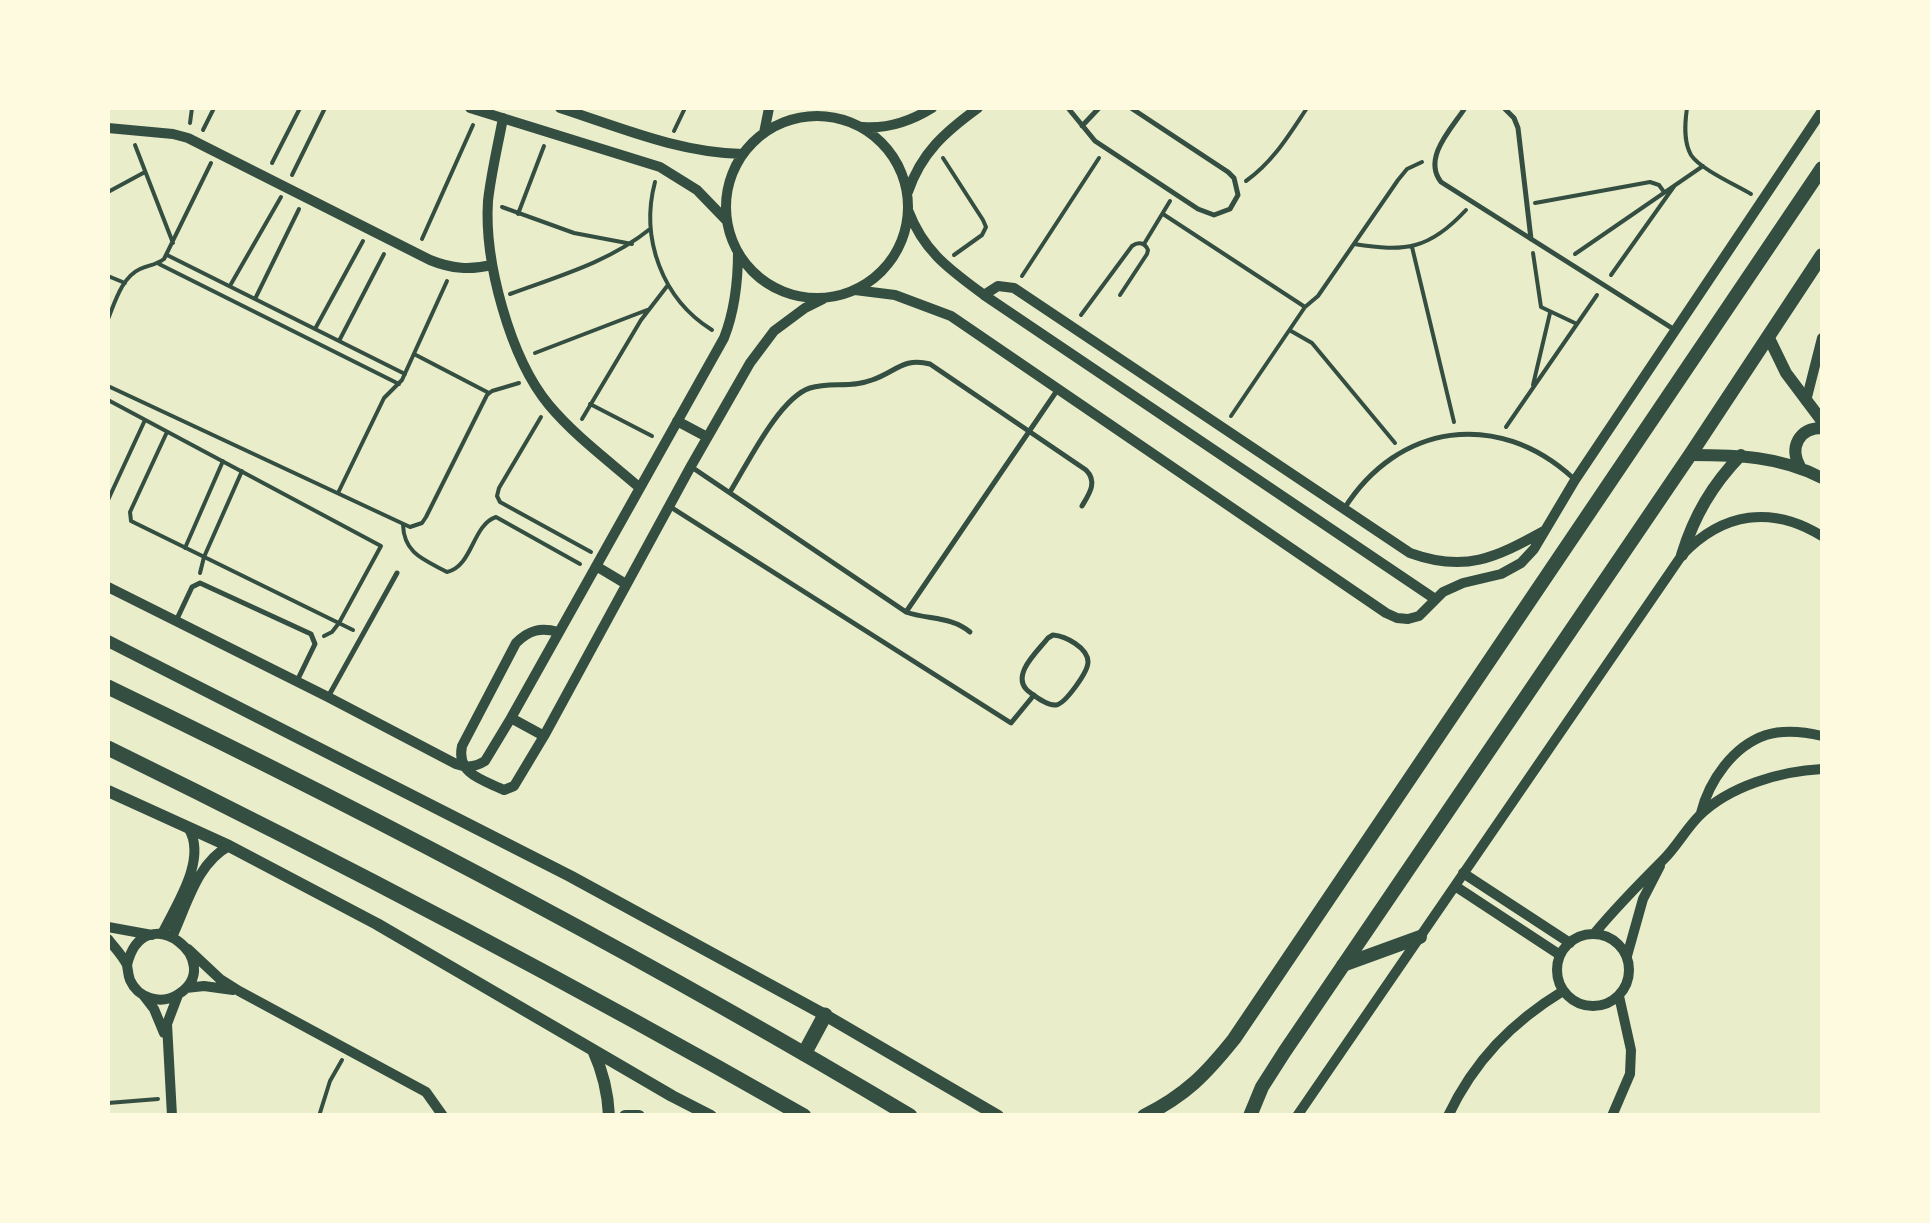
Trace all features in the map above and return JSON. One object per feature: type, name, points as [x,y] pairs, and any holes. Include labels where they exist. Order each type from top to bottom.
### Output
[{"type":"main road","points":[[1144,1116],[1171,1109],[1234,1038],[1822,168]]},
{"type":"main road","points":[[1250,1116],[1272,1070],[1822,255]]},
{"type":"main road","points":[[108,687],[458,863],[613,946],[910,1116]]},
{"type":"main road","points":[[108,748],[438,916],[804,1116]]},
{"type":"main road","points":[[1342,966],[1420,937]]},
{"type":"main road","points":[[804,1054],[825,1015]]},
{"type":"street","points":[[560,108],[687,148],[742,154]]},
{"type":"street","points":[[764,133],[769,108]]},
{"type":"street","points":[[827,108],[839,119]]},
{"type":"street","points":[[860,127],[890,126],[932,108]]},
{"type":"street","points":[[907,193],[922,159],[934,144],[978,108]]},
{"type":"street","points":[[475,109],[660,168],[697,190],[727,222]]},
{"type":"street","points":[[856,290],[895,295],[951,316],[1386,613],[1408,619],[1419,616],[1444,592],[1511,570],[1534,549],[1575,480],[1822,111]]},
{"type":"street","points":[[108,587],[328,696],[464,767],[475,777],[508,790],[544,736],[761,346],[789,318],[823,299],[856,290],[894,258],[908,210],[907,193],[896,162],[874,136],[860,127],[839,119],[808,117],[764,133],[742,154],[727,193],[727,222],[738,252],[760,278],[789,294],[823,299]]},
{"type":"street","points":[[503,118],[488,202],[492,265],[521,358],[548,404],[640,488]]},
{"type":"street","points":[[108,128],[173,134],[197,142],[416,253],[453,267],[492,265]]},
{"type":"street","points":[[908,210],[921,239],[942,263],[1435,599]]},
{"type":"street","points":[[464,767],[486,761],[724,338],[737,288],[738,252]]},
{"type":"street","points":[[984,294],[998,286],[1014,288],[1410,552],[1427,559],[1468,564],[1506,552],[1545,530]]},
{"type":"street","points":[[1768,336],[1786,373],[1822,425],[1799,437],[1795,458],[1800,467]]},
{"type":"street","points":[[1806,402],[1822,338]]},
{"type":"street","points":[[678,421],[707,437]]},
{"type":"street","points":[[1690,455],[1771,459],[1822,478]]},
{"type":"street","points":[[1682,555],[1704,501],[1740,455]]},
{"type":"street","points":[[1297,1116],[1682,555],[1708,532],[1740,519],[1792,521],[1822,536]]},
{"type":"street","points":[[596,565],[626,584]]},
{"type":"street","points":[[464,767],[460,760],[462,746],[516,643],[535,630],[558,632]]},
{"type":"street","points":[[108,641],[518,849],[825,1015],[998,1116]]},
{"type":"street","points":[[511,718],[544,736]]},
{"type":"street","points":[[1700,814],[1704,798],[1720,772],[1753,742],[1783,733],[1822,736]]},
{"type":"street","points":[[1594,934],[1700,814],[1754,784],[1795,772],[1822,770]]},
{"type":"street","points":[[108,791],[230,846],[377,924],[711,1116]]},
{"type":"street","points":[[162,935],[194,865],[196,846],[189,828]]},
{"type":"street","points":[[127,965],[134,946],[143,939],[162,935],[204,868],[217,852],[230,846]]},
{"type":"street","points":[[1627,956],[1614,940],[1584,935],[1570,942],[1560,955],[1557,974],[1564,991],[1580,1004],[1611,1002],[1619,996],[1629,977],[1627,956],[1644,899],[1666,856]]},
{"type":"street","points":[[1463,874],[1570,942]]},
{"type":"street","points":[[1455,886],[1560,955]]},
{"type":"street","points":[[108,927],[162,935],[181,942],[238,991],[426,1092],[444,1116]]},
{"type":"street","points":[[108,939],[127,965],[131,983],[154,1009],[166,1039]]},
{"type":"street","points":[[172,1116],[167,1024],[193,969],[188,949]]},
{"type":"street","points":[[144,996],[167,999],[204,986],[238,991]]},
{"type":"street","points":[[1448,1116],[1468,1077],[1500,1038],[1537,1007],[1564,991]]},
{"type":"street","points":[[1612,1116],[1630,1074],[1630,1050],[1619,996]]},
{"type":"street","points":[[593,1050],[603,1073],[609,1116]]},
{"type":"street","points":[[625,1116],[639,1116]]},
{"type":"lane","points":[[1068,108],[1089,136],[1205,213],[1230,209],[1238,186],[1228,172],[1131,108]]},
{"type":"lane","points":[[1082,126],[1099,108]]},
{"type":"lane","points":[[1465,108],[1434,159],[1436,176],[1441,182],[1675,330]]},
{"type":"lane","points":[[1504,108],[1518,128],[1532,239]]},
{"type":"lane","points":[[730,492],[780,411],[794,396],[811,388],[854,386],[906,362],[918,361],[930,364],[1090,474],[1093,485],[1082,506]]},
{"type":"lane","points":[[906,612],[1058,389]]},
{"type":"lane","points":[[1344,510],[1370,474],[1402,451],[1457,434],[1520,443],[1558,464],[1575,480]]},
{"type":"lane","points":[[691,466],[906,612],[954,622],[970,632]]},
{"type":"lane","points":[[669,506],[1011,723],[1034,695]]},
{"type":"lane","points":[[328,696],[398,573]]},
{"type":"lane","points":[[176,621],[192,586],[200,583],[311,634],[314,649],[297,682]]},
{"type":"lane","points":[[1060,635],[1084,652],[1088,666],[1064,702],[1054,706],[1034,695],[1022,685],[1021,677],[1048,638],[1060,635]]},
{"type":"path","points":[[197,142],[214,108]]},
{"type":"path","points":[[265,176],[300,108]]},
{"type":"path","points":[[230,286],[287,188],[325,108]]},
{"type":"path","points":[[1238,186],[1262,170],[1307,108]]},
{"type":"path","points":[[1687,108],[1685,131],[1691,155],[1762,200]]},
{"type":"path","points":[[416,253],[475,109]]},
{"type":"path","points":[[129,130],[173,243]]},
{"type":"path","points":[[518,214],[550,132]]},
{"type":"path","points":[[934,144],[986,228],[942,263]]},
{"type":"path","points":[[1014,288],[1106,148]]},
{"type":"path","points":[[108,319],[132,274],[159,264],[167,254],[216,152]]},
{"type":"path","points":[[1223,428],[1408,170],[1434,159]]},
{"type":"path","points":[[1565,260],[1703,166]]},
{"type":"path","points":[[660,168],[650,208],[650,229],[659,267],[683,306],[724,338]]},
{"type":"path","points":[[108,192],[145,172]]},
{"type":"path","points":[[1527,205],[1650,182],[1664,192]]},
{"type":"path","points":[[1499,437],[1675,185]]},
{"type":"path","points":[[1144,244],[1175,194]]},
{"type":"path","points":[[255,299],[306,197]]},
{"type":"path","points":[[488,202],[574,232],[632,244]]},
{"type":"path","points":[[1354,244],[1412,247],[1438,236],[1473,202]]},
{"type":"path","points":[[1162,214],[1306,308]]},
{"type":"path","points":[[315,329],[369,229]]},
{"type":"path","points":[[500,298],[604,259],[650,229]]},
{"type":"path","points":[[1532,239],[1540,308],[1577,324]]},
{"type":"path","points":[[339,341],[390,240]]},
{"type":"path","points":[[1120,295],[1148,254],[1144,244]]},
{"type":"path","points":[[1072,326],[1132,246],[1144,244]]},
{"type":"path","points":[[1412,247],[1457,434]]},
{"type":"path","points":[[167,254],[405,374]]},
{"type":"path","points":[[159,264],[399,384]]},
{"type":"path","points":[[337,494],[384,398],[405,374],[453,267]]},
{"type":"path","points":[[195,281],[200,271]]},
{"type":"path","points":[[108,276],[124,283]]},
{"type":"path","points":[[575,432],[648,310],[668,285]]},
{"type":"path","points":[[521,358],[648,310]]},
{"type":"path","points":[[1532,389],[1550,313]]},
{"type":"path","points":[[280,324],[285,314]]},
{"type":"path","points":[[1290,330],[1312,342],[1402,451]]},
{"type":"path","points":[[414,354],[489,392],[532,380]]},
{"type":"path","points":[[366,367],[370,357]]},
{"type":"path","points":[[108,386],[403,525],[416,526],[426,517],[489,392]]},
{"type":"path","points":[[108,400],[381,546],[339,623],[332,632],[314,638]]},
{"type":"path","points":[[548,404],[497,496],[500,502],[596,565]]},
{"type":"path","points":[[590,404],[665,443]]},
{"type":"path","points":[[108,500],[145,420]]},
{"type":"path","points":[[167,432],[129,516],[134,523],[363,635]]},
{"type":"path","points":[[185,548],[223,461]]},
{"type":"path","points":[[200,583],[204,557],[242,471]]},
{"type":"path","points":[[403,525],[412,554],[447,572],[460,566],[486,522],[496,517],[596,565]]},
{"type":"path","points":[[319,1116],[330,1082],[348,1049]]},
{"type":"path","points":[[108,1104],[172,1098]]}]
